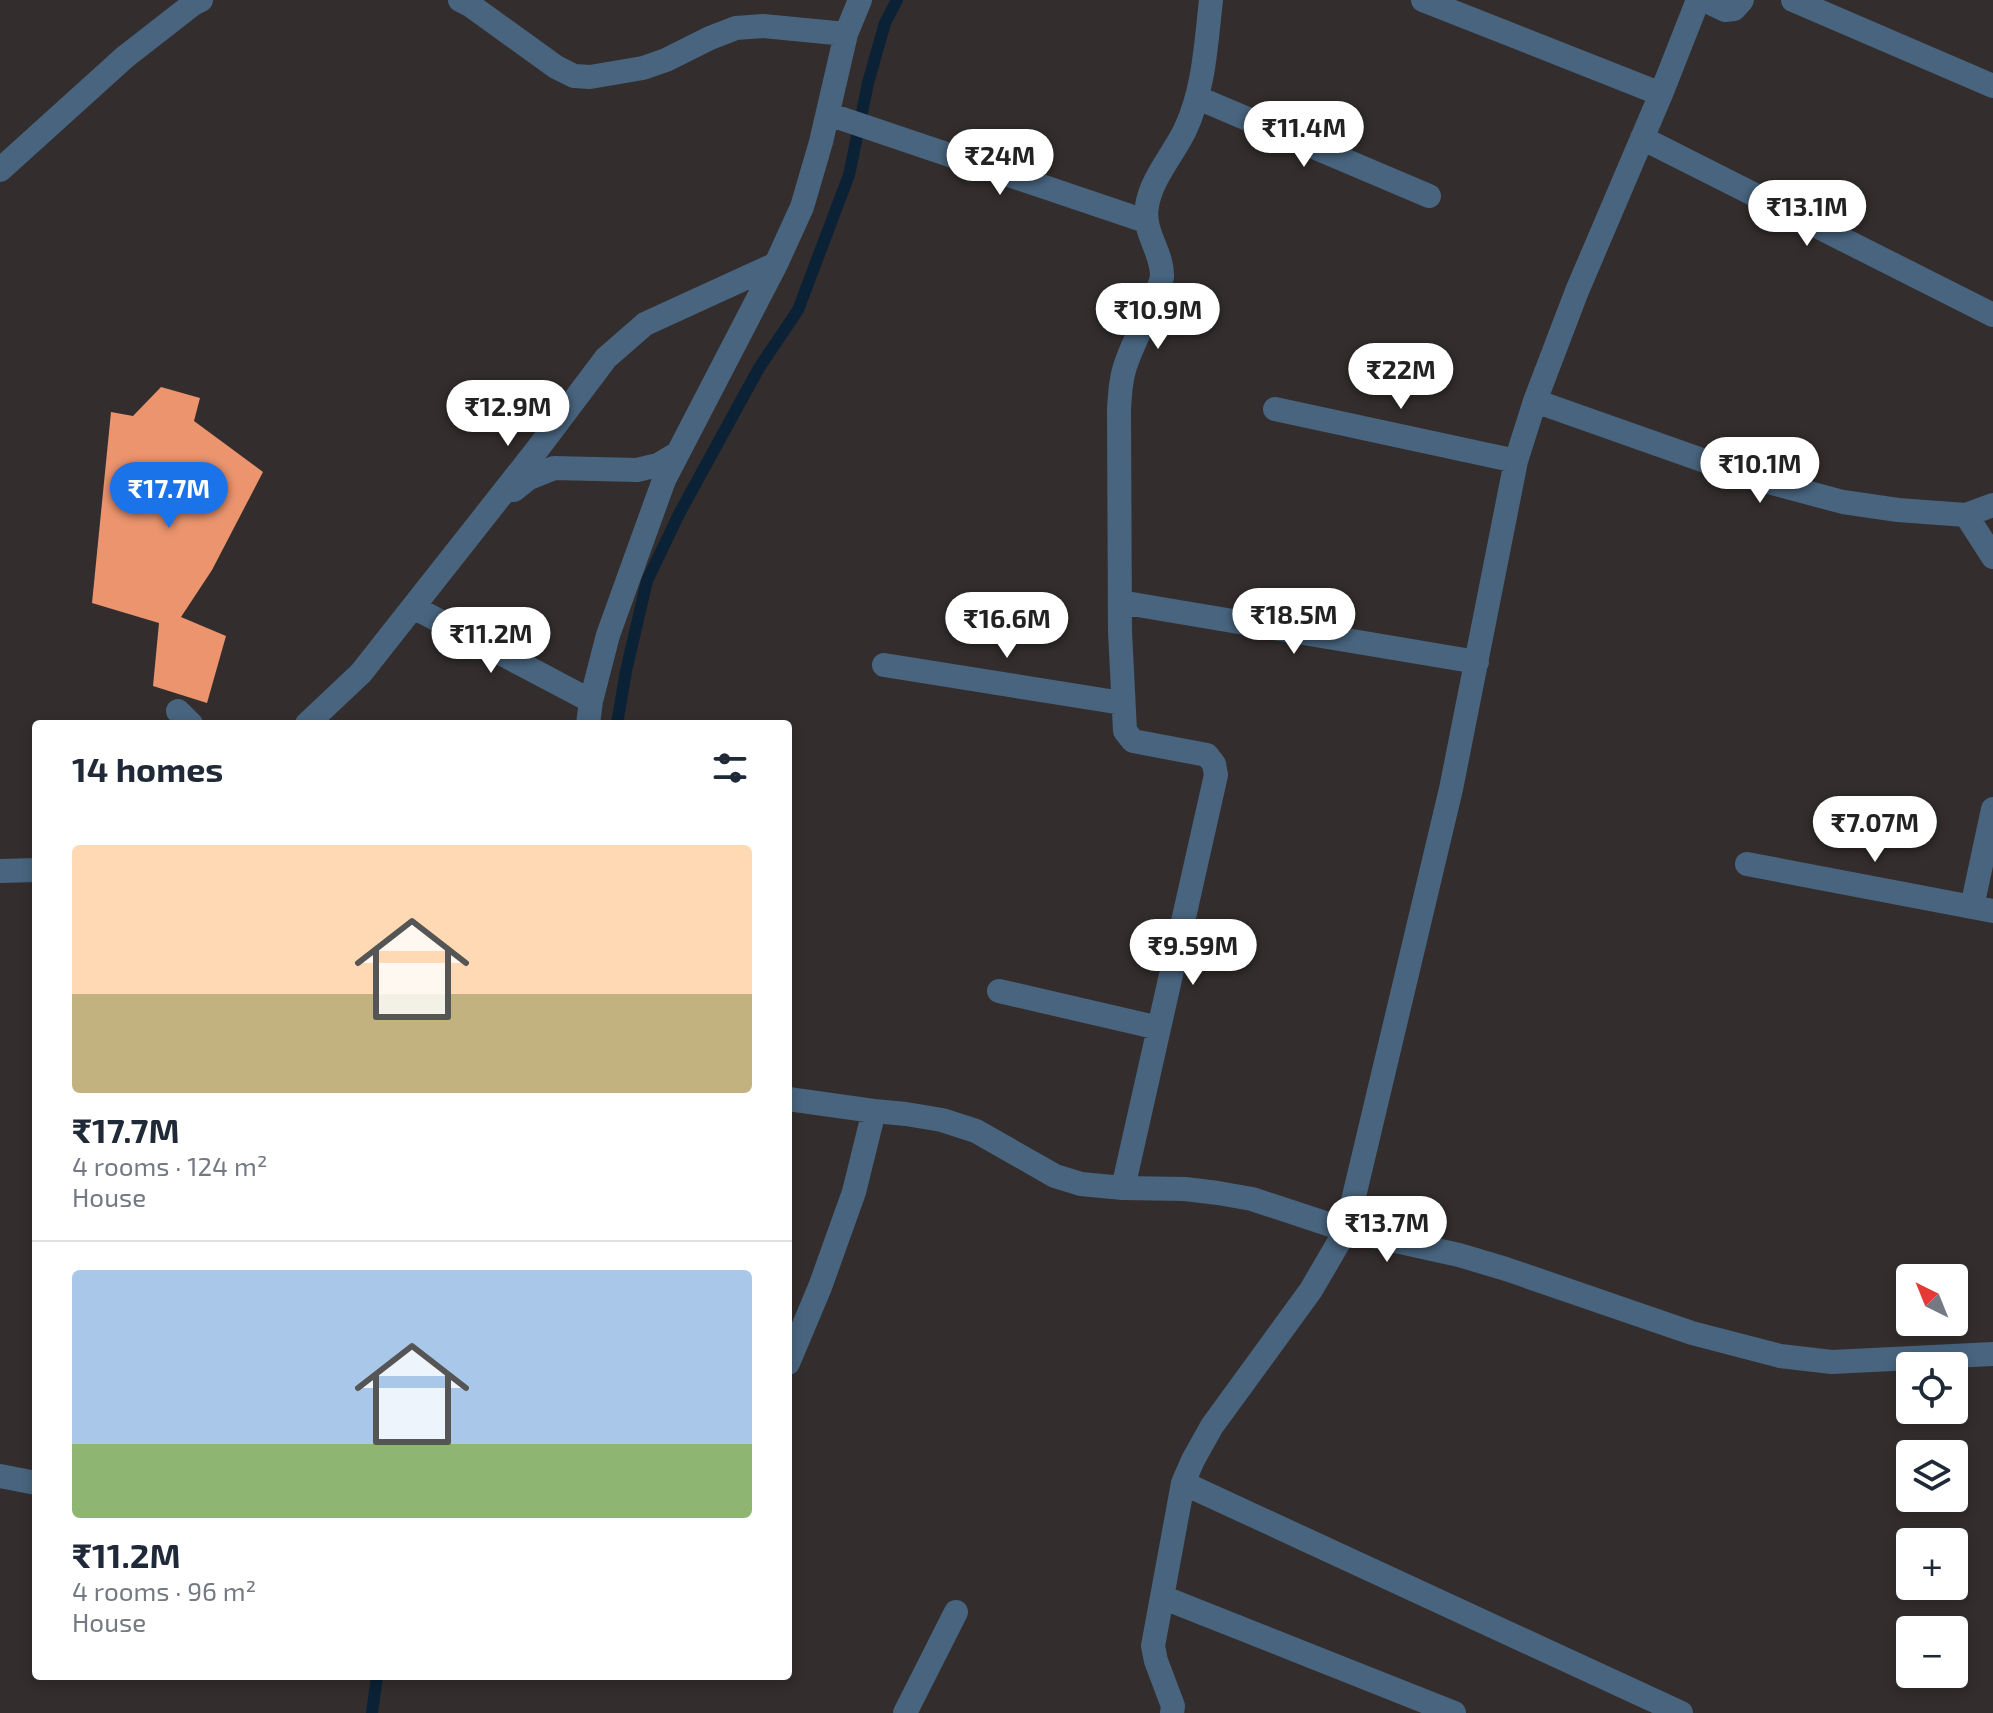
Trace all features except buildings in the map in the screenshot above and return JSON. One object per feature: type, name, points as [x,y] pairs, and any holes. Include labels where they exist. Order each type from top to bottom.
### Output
[{"type":"street","points":[[0,170],[125,57],[201,0]]},
{"type":"street","points":[[460,0],[556,67],[574,76],[590,77],[643,68],[736,28],[763,26],[846,34]]},
{"type":"street","points":[[849,121],[846,34],[860,0]]},
{"type":"street","points":[[1123,1188],[1216,775],[1214,764],[1207,755],[1133,741],[1125,731],[1120,602],[1121,384],[1126,363],[1162,277],[1145,221],[1147,202],[1185,130],[1198,98],[1211,0]]},
{"type":"street","points":[[1423,0],[1661,94]]},
{"type":"street","points":[[1172,1713],[1173,1706],[1153,1646],[1183,1483],[1212,1426],[1311,1290],[1346,1230],[1451,789],[1516,461],[1535,401],[1577,291],[1701,0],[1725,10],[1734,9],[1742,0]]},
{"type":"street","points":[[1793,0],[1993,86]]},
{"type":"street","points":[[1198,98],[1429,196]]},
{"type":"street","points":[[849,121],[1145,221]]},
{"type":"street","points":[[413,607],[590,712],[608,635],[664,480],[776,264],[802,207],[821,142],[849,121]]},
{"type":"street","points":[[1642,138],[1993,315]]},
{"type":"street","points":[[311,720],[361,673],[606,358],[645,324],[776,264]]},
{"type":"street","points":[[1535,401],[1753,478],[1843,502],[1966,515],[1993,505]]},
{"type":"street","points":[[1275,409],[1516,461]]},
{"type":"street","points":[[493,506],[529,478],[554,468],[637,470],[658,465],[678,453]]},
{"type":"street","points":[[1966,515],[1993,557]]},
{"type":"street","points":[[1120,602],[1477,662]]},
{"type":"street","points":[[884,665],[1122,703]]},
{"type":"street","points":[[1747,864],[1983,909],[1993,809]]},
{"type":"street","points":[[0,871],[32,870]]},
{"type":"street","points":[[999,991],[1159,1028]]},
{"type":"street","points":[[792,1100],[942,1120],[976,1131],[1055,1176],[1081,1184],[1185,1189],[1252,1199],[1346,1230],[1482,1262],[1692,1333],[1780,1356],[1832,1362],[1993,1354]]},
{"type":"street","points":[[792,1354],[854,1192],[874,1111]]},
{"type":"street","points":[[0,1476],[32,1482]]},
{"type":"street","points":[[1183,1483],[1681,1713]]},
{"type":"street","points":[[1162,1597],[1454,1713]]},
{"type":"street","points":[[905,1713],[956,1612]]},
{"type":"waterway","points":[[618,720],[647,581],[679,514],[759,368],[798,310],[849,175],[868,83],[885,23],[897,0]]},
{"type":"waterway","points":[[372,1713],[376,1680]]}]
